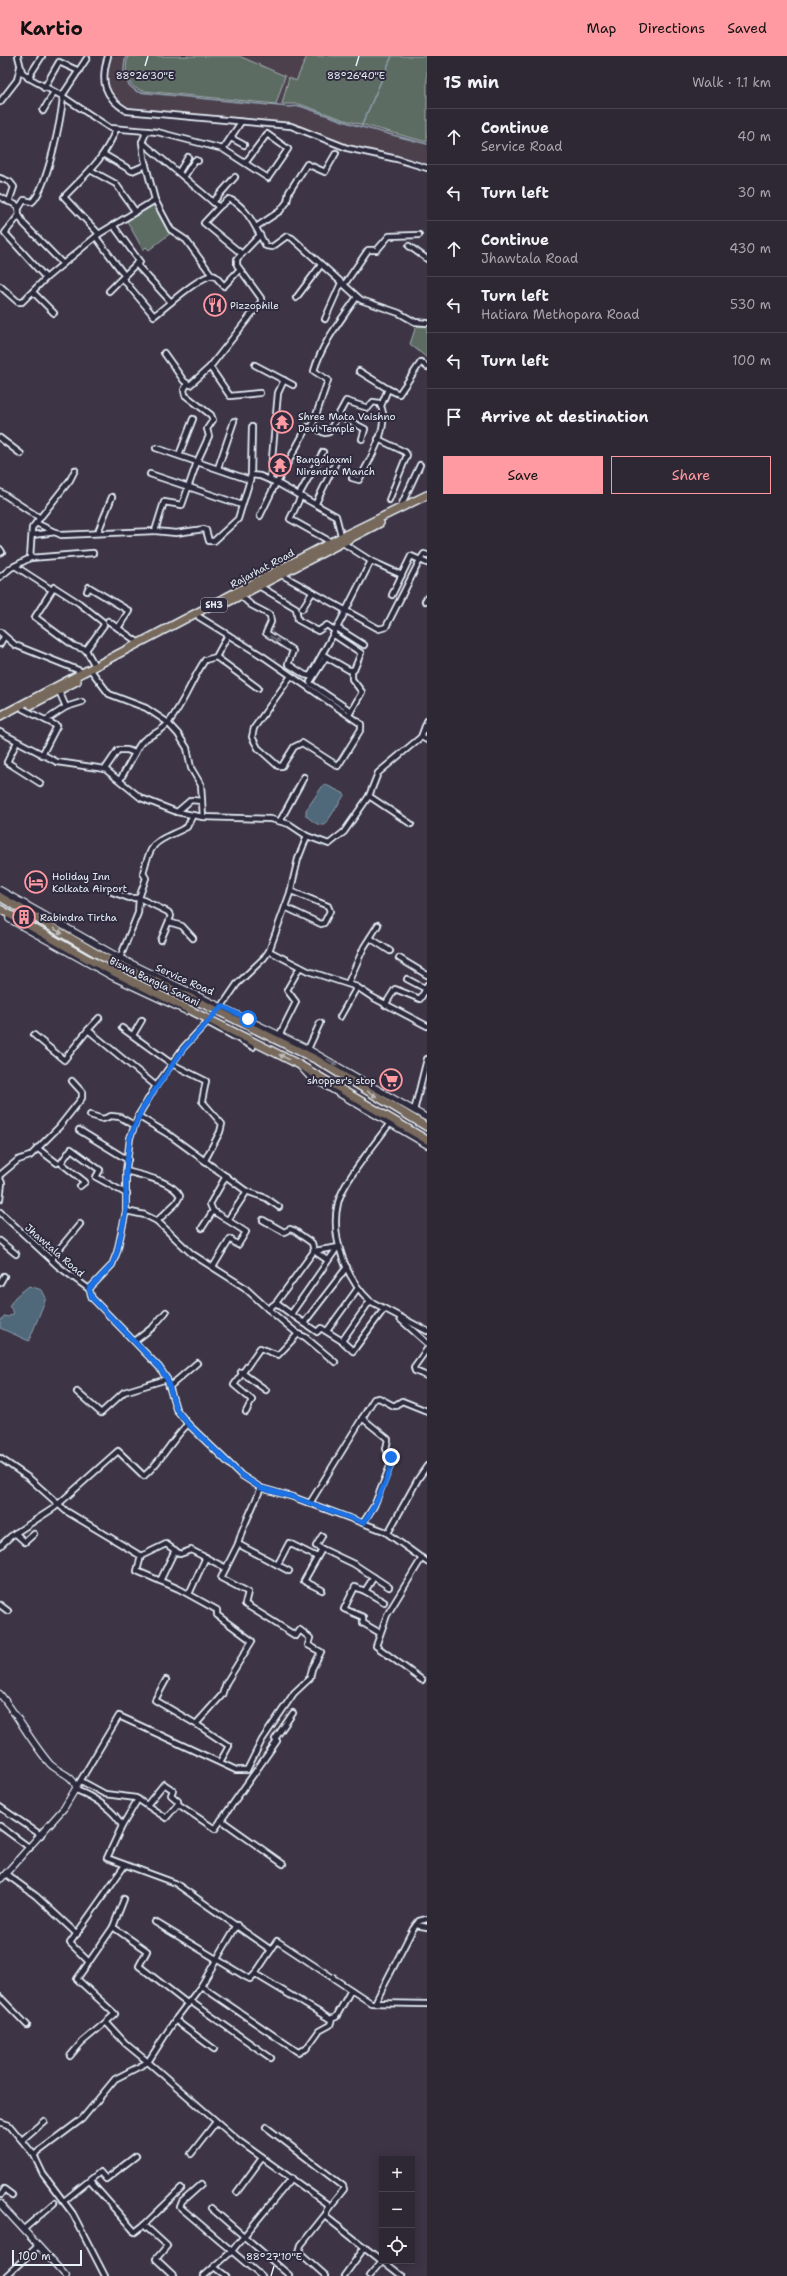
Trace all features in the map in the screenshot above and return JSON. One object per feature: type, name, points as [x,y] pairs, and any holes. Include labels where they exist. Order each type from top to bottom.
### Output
[{"type":"main road","name":"Rajarhat Road","points":[[0,716],[90,670],[199,618],[282,575],[400,508],[427,495]]},
{"type":"main road","name":"Rajarhat Road","points":[[0,721],[59,691],[90,670],[139,643],[331,542],[342,540],[427,500]]},
{"type":"main road","name":"Biswa Bangla Sarani","points":[[0,897],[101,956],[220,1008],[317,1060],[427,1126]]},
{"type":"main road","name":"Biswa Bangla Sarani","points":[[0,909],[47,939],[114,975],[298,1064],[427,1140]]},
{"type":"street","points":[[18,56],[22,72],[28,78],[63,97],[86,114],[110,128],[157,132],[223,149],[246,162],[268,178],[288,149],[267,134],[246,162]]},
{"type":"street","points":[[28,78],[42,56]]},
{"type":"street","points":[[108,56],[104,76],[106,90],[112,100],[127,111],[291,126],[347,148],[397,159],[427,168]]},
{"type":"street","points":[[63,264],[24,224],[19,215],[18,208],[24,200],[32,202],[44,183],[61,115],[63,97],[87,58]]},
{"type":"street","points":[[44,88],[59,62],[78,71]]},
{"type":"street","points":[[0,102],[17,80],[20,67]]},
{"type":"street","points":[[43,111],[54,92]]},
{"type":"street","points":[[223,149],[241,122]]},
{"type":"street","points":[[116,129],[92,171],[64,197],[98,235],[124,278],[154,316],[211,274]]},
{"type":"street","points":[[147,131],[142,142],[146,165],[155,200],[171,230],[186,240],[211,274],[224,286],[239,270]]},
{"type":"street","points":[[231,138],[244,145]]},
{"type":"street","points":[[142,142],[219,207]]},
{"type":"street","points":[[256,227],[280,211],[287,202],[289,192],[306,164],[325,172],[336,152]]},
{"type":"street","points":[[103,154],[132,171],[146,165]]},
{"type":"street","points":[[179,172],[188,157]]},
{"type":"street","points":[[184,176],[195,160],[198,161]]},
{"type":"street","points":[[92,171],[116,184],[135,211]]},
{"type":"street","points":[[213,202],[234,177]]},
{"type":"street","points":[[0,178],[10,182],[14,187],[9,202]]},
{"type":"street","points":[[0,197],[18,208]]},
{"type":"street","points":[[242,254],[204,223],[229,199],[242,208],[269,248],[286,236],[292,238],[357,297],[399,313],[415,322],[427,323]]},
{"type":"street","points":[[0,286],[20,303],[46,278],[98,235],[155,200]]},
{"type":"street","points":[[19,215],[5,233],[46,278]]},
{"type":"street","points":[[109,291],[124,278],[136,264],[140,262],[113,225]]},
{"type":"street","points":[[187,384],[193,384],[210,367],[261,302],[261,298],[239,270],[237,259],[260,235]]},
{"type":"street","points":[[325,319],[343,284],[368,250],[377,250],[389,236],[419,235]]},
{"type":"street","points":[[409,246],[427,259]]},
{"type":"street","points":[[136,264],[171,302]]},
{"type":"street","points":[[296,298],[321,265]]},
{"type":"street","points":[[33,292],[54,313]]},
{"type":"street","points":[[312,427],[328,380],[314,371],[328,339],[357,297]]},
{"type":"street","points":[[164,353],[187,384]]},
{"type":"street","points":[[359,371],[399,394],[420,362],[427,367]]},
{"type":"street","points":[[255,365],[293,385]]},
{"type":"street","points":[[210,367],[230,396],[260,393]]},
{"type":"street","points":[[270,480],[278,393],[284,380]]},
{"type":"street","points":[[155,531],[164,502],[182,505],[197,462],[209,436],[207,430],[213,417],[185,395],[184,390],[187,384]]},
{"type":"street","points":[[381,406],[388,389]]},
{"type":"street","points":[[260,516],[276,483],[307,427],[312,427],[325,433],[329,432],[346,401],[368,408],[376,401],[381,406],[384,419],[378,439],[359,480],[352,478]]},
{"type":"street","points":[[338,415],[365,430],[362,439]]},
{"type":"street","points":[[179,456],[193,419]]},
{"type":"street","points":[[218,468],[234,421]]},
{"type":"street","points":[[36,523],[61,535],[98,532],[155,531],[176,533],[204,529],[206,530],[209,541],[214,541],[238,519],[250,477],[252,427]]},
{"type":"street","points":[[0,438],[21,454]]},
{"type":"street","points":[[378,439],[405,452],[407,455],[389,500]]},
{"type":"street","points":[[156,448],[197,462],[250,477],[260,476],[316,503],[336,516],[342,540],[372,561],[402,575]]},
{"type":"street","points":[[323,452],[300,495],[290,519],[331,542]]},
{"type":"street","points":[[316,503],[336,462]]},
{"type":"street","points":[[400,508],[420,465]]},
{"type":"street","points":[[30,558],[32,535],[36,523],[70,480],[75,470]]},
{"type":"street","points":[[150,474],[242,505]]},
{"type":"street","points":[[0,492],[40,518]]},
{"type":"street","points":[[98,532],[112,498]]},
{"type":"street","points":[[32,535],[56,532]]},
{"type":"street","points":[[0,549],[2,552],[0,553]]},
{"type":"street","points":[[0,576],[30,558],[93,553]]},
{"type":"street","points":[[282,575],[379,629],[386,627],[420,560],[424,554],[427,555]]},
{"type":"street","points":[[392,595],[411,556],[427,563]]},
{"type":"street","points":[[364,645],[337,628],[372,561]]},
{"type":"street","points":[[15,566],[49,588]]},
{"type":"street","points":[[259,586],[296,608],[298,620],[318,631],[327,625],[335,631],[310,682],[350,713],[361,724],[361,729],[338,766],[302,743],[294,747],[282,766],[278,766],[258,748],[252,737],[254,728],[291,676]]},
{"type":"street","points":[[86,650],[74,646],[35,616],[54,587],[68,595],[103,622],[104,625],[86,650],[90,670],[108,694],[146,708],[168,724],[187,748],[191,768],[201,785],[203,817]]},
{"type":"street","points":[[87,591],[89,587],[129,612],[118,628]]},
{"type":"street","points":[[302,608],[312,593]]},
{"type":"street","points":[[241,596],[251,605],[272,618],[266,633],[293,651],[288,664],[305,675],[310,676],[324,656]]},
{"type":"street","points":[[199,618],[350,713]]},
{"type":"street","points":[[108,621],[139,643]]},
{"type":"street","points":[[0,632],[15,645],[90,670]]},
{"type":"street","points":[[120,780],[143,741],[152,737],[168,724],[186,697],[206,660],[216,657],[228,635]]},
{"type":"street","points":[[334,635],[361,653],[361,656],[352,672],[352,679],[362,692],[350,713]]},
{"type":"street","points":[[0,644],[4,637]]},
{"type":"street","points":[[324,656],[352,672]]},
{"type":"street","points":[[216,657],[258,688]]},
{"type":"street","points":[[59,691],[66,708]]},
{"type":"street","points":[[46,720],[66,708],[82,702]]},
{"type":"street","points":[[22,709],[57,726],[42,755]]},
{"type":"street","points":[[0,732],[42,755],[69,765],[98,767],[105,769],[141,798],[177,812],[192,817],[280,821],[325,844],[332,842],[344,832],[369,796],[378,773],[421,737],[427,721]]},
{"type":"street","points":[[421,737],[427,740]]},
{"type":"street","points":[[17,742],[7,762],[40,783]]},
{"type":"street","points":[[105,769],[118,750],[127,750],[135,753]]},
{"type":"street","points":[[280,821],[304,777]]},
{"type":"street","points":[[369,796],[411,824]]},
{"type":"street","points":[[177,812],[191,800],[202,801]]},
{"type":"street","points":[[120,958],[138,913],[139,898],[146,878],[143,873],[152,847],[163,837],[187,827],[192,817]]},
{"type":"street","points":[[253,1047],[209,1021],[237,984],[264,958],[269,951],[291,891],[298,859],[307,836]]},
{"type":"street","name":"Service Road","points":[[0,890],[120,958],[220,1008],[280,1034],[427,1118]]},
{"type":"street","points":[[285,907],[321,924],[324,923],[330,911],[328,906],[291,891]]},
{"type":"street","points":[[112,892],[129,898],[139,898],[168,912],[171,916],[161,940]]},
{"type":"street","points":[[169,922],[182,926],[193,938]]},
{"type":"street","points":[[348,983],[378,925]]},
{"type":"street","points":[[370,938],[390,951]]},
{"type":"street","points":[[269,951],[300,967],[357,987],[385,1005],[427,1026]]},
{"type":"street","points":[[399,958],[427,975]]},
{"type":"street","points":[[280,1034],[296,1002],[287,990],[300,967]]},
{"type":"street","points":[[385,1005],[395,989],[420,999],[426,987],[407,979]]},
{"type":"street","points":[[340,1017],[357,987]]},
{"type":"street","points":[[34,1035],[64,1060],[88,1030],[100,1018]]},
{"type":"street","points":[[132,1035],[142,1020]]},
{"type":"street","name":"Jhawtala Road","points":[[0,1212],[51,1259],[89,1289],[115,1258],[126,1211],[126,1171],[134,1126],[138,1116],[156,1086],[172,1064],[209,1021]]},
{"type":"street","points":[[308,1049],[320,1023]]},
{"type":"street","points":[[122,1028],[172,1064],[206,1081],[202,1101],[222,1124],[220,1132],[205,1160]]},
{"type":"street","points":[[88,1030],[156,1086]]},
{"type":"street","points":[[414,1111],[427,1059]]},
{"type":"street","points":[[298,1064],[309,1076],[427,1145]]},
{"type":"street","points":[[0,1175],[18,1160],[30,1156],[59,1128],[82,1098],[82,1092],[72,1081]]},
{"type":"street","points":[[90,1115],[103,1118],[111,1116],[120,1118],[134,1126]]},
{"type":"street","points":[[138,1116],[205,1160],[247,1191],[266,1198],[279,1207]]},
{"type":"street","points":[[390,1124],[353,1176],[338,1203],[338,1247],[358,1288],[370,1301],[427,1331]]},
{"type":"street","points":[[79,1130],[128,1160]]},
{"type":"street","points":[[37,1148],[57,1163]]},
{"type":"street","points":[[80,1186],[84,1182],[61,1163],[71,1149],[100,1170],[96,1177],[127,1194]]},
{"type":"street","points":[[126,1171],[161,1182],[178,1192],[180,1196],[176,1203],[157,1221]]},
{"type":"street","points":[[213,1267],[230,1239],[238,1244],[246,1232],[213,1211],[210,1204],[226,1176]]},
{"type":"street","points":[[0,1179],[2,1183],[0,1199]]},
{"type":"street","points":[[228,1220],[247,1191]]},
{"type":"street","points":[[126,1211],[144,1215],[157,1221],[192,1254],[213,1267],[221,1274],[244,1287],[298,1334],[305,1337],[335,1362]]},
{"type":"street","points":[[202,1228],[213,1211]]},
{"type":"street","points":[[263,1220],[284,1232],[290,1229],[295,1231],[312,1243],[314,1251],[327,1260]]},
{"type":"street","points":[[51,1259],[80,1224]]},
{"type":"street","points":[[0,1242],[16,1254]]},
{"type":"street","points":[[268,1309],[276,1303],[314,1251],[338,1247]]},
{"type":"street","points":[[291,1314],[327,1260],[338,1247]]},
{"type":"street","points":[[304,1323],[347,1267]]},
{"type":"street","points":[[0,1283],[4,1276]]},
{"type":"street","points":[[327,1331],[358,1288]]},
{"type":"street","points":[[89,1289],[92,1298],[135,1341],[167,1379],[176,1409],[188,1424],[241,1475],[261,1488],[310,1503],[388,1533],[427,1562]]},
{"type":"street","points":[[342,1341],[370,1301]]},
{"type":"street","points":[[276,1303],[317,1332],[322,1328],[327,1331],[342,1341],[353,1351],[384,1309]]},
{"type":"street","points":[[135,1341],[154,1327],[166,1312]]},
{"type":"street","points":[[396,1315],[427,1343]]},
{"type":"street","points":[[246,1412],[252,1400],[234,1384],[241,1372],[260,1348],[278,1355],[298,1334]]},
{"type":"street","points":[[427,1349],[414,1367],[415,1370],[427,1376]]},
{"type":"street","points":[[169,1387],[197,1363]]},
{"type":"street","points":[[241,1372],[266,1390]]},
{"type":"street","points":[[77,1392],[101,1412],[124,1392],[167,1379]]},
{"type":"street","points":[[310,1503],[374,1399],[378,1398],[394,1406],[402,1401],[427,1410]]},
{"type":"street","points":[[362,1418],[388,1439],[386,1449],[392,1461],[374,1506],[364,1523]]},
{"type":"street","points":[[0,1546],[15,1533],[58,1504],[118,1451],[144,1476],[155,1467],[174,1437],[188,1424]]},
{"type":"street","points":[[0,1458],[29,1478],[58,1504],[141,1556]]},
{"type":"street","points":[[388,1533],[418,1479],[427,1466]]},
{"type":"street","points":[[247,1770],[262,1740],[293,1694],[310,1678],[312,1669],[321,1652],[308,1645],[310,1638],[300,1630],[296,1636],[245,1604],[248,1592],[221,1578],[238,1544],[242,1531],[261,1488]]},
{"type":"street","points":[[15,1533],[25,1542],[34,1534]]},
{"type":"street","points":[[322,1536],[316,1546],[374,1577],[389,1587]]},
{"type":"street","points":[[278,1564],[289,1543],[317,1557]]},
{"type":"street","points":[[196,1724],[222,1695],[226,1682],[252,1641],[217,1615],[217,1610],[189,1594],[137,1571],[141,1556],[166,1544],[180,1554],[191,1550],[226,1568]]},
{"type":"street","points":[[238,1544],[289,1571]]},
{"type":"street","points":[[322,1549],[304,1582],[322,1590]]},
{"type":"street","points":[[160,1581],[176,1550]]},
{"type":"street","points":[[189,1594],[206,1557]]},
{"type":"street","points":[[422,1558],[387,1615],[376,1646],[422,1680]]},
{"type":"street","points":[[365,1591],[374,1577]]},
{"type":"street","points":[[380,1632],[363,1623],[363,1617],[344,1609],[355,1587],[384,1602]]},
{"type":"street","points":[[0,1605],[8,1611]]},
{"type":"street","points":[[166,1680],[155,1700],[196,1724],[229,1746],[220,1762]]},
{"type":"street","points":[[0,1694],[43,1756],[53,1766],[73,1780],[76,1789],[87,1794],[116,1816],[122,1826]]},
{"type":"street","points":[[147,1805],[164,1784],[173,1790],[171,1795],[178,1800],[178,1804],[215,1829],[277,1741],[275,1739],[294,1713]]},
{"type":"street","points":[[0,1880],[41,1835],[76,1789],[119,1716],[236,1770],[247,1770],[255,1773]]},
{"type":"street","points":[[81,1781],[105,1794],[138,1799],[166,1818],[178,1804]]},
{"type":"street","points":[[138,1799],[122,1826],[107,1858],[175,1883],[271,1950]]},
{"type":"street","points":[[0,1807],[41,1835]]},
{"type":"street","points":[[221,1820],[283,1864]]},
{"type":"street","points":[[0,1826],[30,1848]]},
{"type":"street","points":[[89,1962],[70,1943],[125,1865]]},
{"type":"street","points":[[6,1874],[36,1896],[77,1934]]},
{"type":"street","points":[[70,2056],[81,2043],[115,2014],[78,1979],[113,1927],[124,1899]]},
{"type":"street","points":[[373,2003],[416,1925],[419,1921],[427,1919]]},
{"type":"street","points":[[155,1922],[250,1979],[277,1941],[373,2003],[427,2004]]},
{"type":"street","points":[[34,2155],[82,2119],[115,2079],[148,2062],[175,2020],[201,1986],[237,1925]]},
{"type":"street","points":[[416,1925],[427,1927]]},
{"type":"street","points":[[113,1927],[146,1951],[139,1966],[271,2058]]},
{"type":"street","points":[[254,1974],[332,2019]]},
{"type":"street","points":[[201,1986],[298,2052],[306,2049],[319,2031],[330,2025],[332,2019],[336,2017],[351,1990]]},
{"type":"street","points":[[0,1997],[27,2024]]},
{"type":"street","points":[[175,2020],[214,2049]]},
{"type":"street","points":[[106,2022],[126,2044],[216,2122],[262,2158],[327,2204],[328,2209]]},
{"type":"street","points":[[22,2140],[44,2121]]},
{"type":"street","points":[[0,2122],[10,2126],[34,2155],[43,2174],[64,2201],[105,2276]]},
{"type":"street","points":[[192,2154],[216,2122]]},
{"type":"street","points":[[266,2127],[343,2186],[344,2189],[301,2245],[299,2252],[326,2276]]},
{"type":"street","points":[[64,2201],[100,2172],[106,2179],[136,2156]]},
{"type":"street","points":[[237,2192],[262,2158]]},
{"type":"street","points":[[204,2276],[231,2252],[292,2178]]},
{"type":"street","points":[[90,2181],[136,2232],[181,2189]]},
{"type":"street","points":[[202,2184],[182,2202],[180,2207],[261,2276]]},
{"type":"street","points":[[0,2195],[2,2188],[12,2195]]},
{"type":"street","points":[[24,2229],[54,2203]]},
{"type":"street","points":[[0,2204],[66,2276]]},
{"type":"street","points":[[211,2208],[289,2275]]},
{"type":"street","points":[[325,2215],[379,2259]]},
{"type":"street","points":[[144,2225],[167,2246],[156,2259],[174,2276]]},
{"type":"street","points":[[6,2276],[38,2246]]},
{"type":"street","points":[[344,2276],[365,2247]]},
{"type":"street","points":[[369,2276],[379,2264]]},
{"type":"street","points":[[385,2264],[397,2274],[402,2276]]},
{"type":"street","points":[[214,2267],[226,2276]]},
{"type":"shaded area","points":[[111,56],[427,56],[427,164],[398,155],[350,146],[291,123],[129,108],[118,101],[110,88],[108,74]]},
{"type":"green space","points":[[128,56],[239,56],[285,76],[276,104],[144,91],[133,87],[130,83],[126,68]]},
{"type":"green space","points":[[307,56],[427,56],[427,142],[345,120],[299,104],[282,104],[289,77],[296,81]]},
{"type":"green space","points":[[156,204],[172,232],[149,250],[146,247],[143,250],[127,221]]},
{"type":"green space","points":[[418,326],[427,326],[427,358],[410,344],[415,329]]},
{"type":"water","points":[[324,784],[345,794],[325,825],[319,825],[306,816],[306,810]]},
{"type":"water","points":[[29,1286],[42,1290],[46,1298],[29,1341],[0,1328],[0,1322],[4,1316],[8,1317],[14,1313],[9,1306],[15,1297]]},
{"type":"waterway","points":[[126,56],[124,67],[125,77],[129,85],[138,92],[289,107],[300,106],[358,126],[427,144]]},
{"type":"waterway","points":[[361,127],[392,56]]},
{"type":"place","name":"Pizzophile","points":[[215,305]]},
{"type":"place","name":"Shree Mata Vaishno Devi Temple","points":[[282,422]]},
{"type":"place","name":"Bangalaxmi Nirendra Manch","points":[[280,465]]},
{"type":"place","name":"Holiday Inn Kolkata Airport","points":[[36,882]]},
{"type":"place","name":"Rabindra Tirtha","points":[[24,917]]},
{"type":"place","name":"shopper's stop","points":[[391,1080]]},
{"type":"route","points":[[248,1019],[222,1006],[211,1019],[201,1026],[148,1098],[134,1126],[130,1138],[126,1171],[126,1211],[119,1237],[117,1252],[112,1265],[89,1289],[92,1298],[126,1330],[159,1367],[167,1379],[172,1400],[176,1409],[188,1424],[241,1475],[257,1486],[293,1497],[364,1523],[372,1511],[391,1466],[391,1457]]}]
